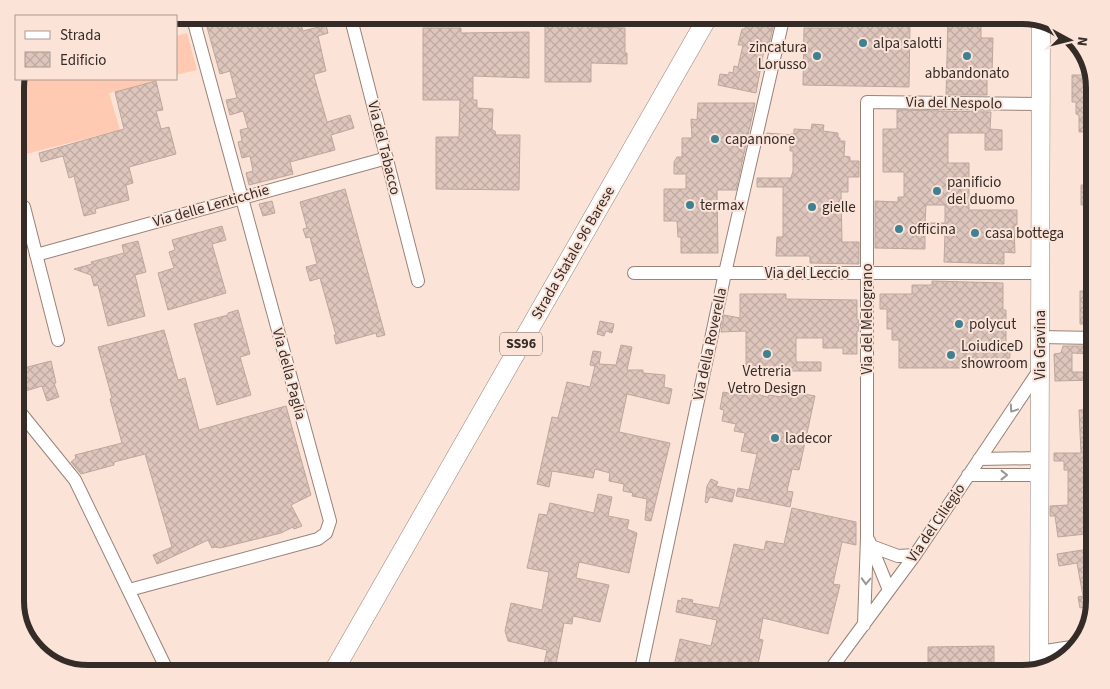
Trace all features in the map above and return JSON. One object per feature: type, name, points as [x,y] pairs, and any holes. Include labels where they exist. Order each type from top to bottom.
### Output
[{"type":"main road","name":"Strada Statale 96 Barese","points":[[337,665],[704,24]]},
{"type":"main road","name":"Via Gravina","points":[[1039,661],[1041,27]]},
{"type":"street","name":"Via della Paglia","points":[[128,590],[318,539],[326,534],[330,522],[240,198],[194,24]]},
{"type":"street","name":"Via del Tabacco","points":[[352,24],[418,281]]},
{"type":"street","name":"Via della Roverella","points":[[642,665],[725,273],[782,24]]},
{"type":"street","name":"Via del Nespolo","points":[[867,102],[1040,104]]},
{"type":"street","name":"Via del Melograno","points":[[864,625],[869,541],[866,273],[867,102]]},
{"type":"street","name":"Via delle Lenticchie","points":[[36,255],[387,158]]},
{"type":"street","points":[[24,207],[58,340]]},
{"type":"street","name":"Via del Leccio","points":[[634,273],[1040,273]]},
{"type":"street","points":[[1040,338],[1086,338]]},
{"type":"street","name":"Via del Ciliegio","points":[[834,665],[915,555],[1040,368]]},
{"type":"street","points":[[24,417],[75,480],[166,665]]},
{"type":"street","points":[[979,459],[1039,467]]},
{"type":"street","points":[[968,474],[1039,467]]},
{"type":"street","points":[[869,541],[898,556],[915,555]]},
{"type":"street","points":[[869,541],[889,590]]},
{"type":"street","points":[[1039,661],[1059,653]]},
{"type":"shaded area","points":[[187,33],[197,70],[178,75],[178,35]]},
{"type":"shaded area","points":[[25,80],[159,80],[109,93],[120,130],[24,154]]},
{"type":"building","points":[[218,24],[301,24],[303,31],[326,25],[328,33],[318,36],[326,71],[314,76],[327,122],[350,115],[354,128],[331,135],[335,150],[290,162],[293,174],[249,185],[246,173],[253,171],[250,156],[242,158],[238,142],[242,141],[240,130],[248,128],[243,111],[230,115],[226,100],[237,98],[230,71],[220,74],[207,27]]},
{"type":"building","points":[[545,24],[591,24],[591,27],[625,28],[627,64],[591,63],[591,82],[545,82]]},
{"type":"building","points":[[746,24],[774,24],[769,45],[765,45],[756,93],[718,85],[720,74],[729,75],[729,72],[733,73],[734,66],[738,67],[743,45],[738,45],[742,29],[745,29]]},
{"type":"building","name":"alpa salotti","points":[[842,24],[910,24],[909,87],[803,85],[804,28],[842,28]]},
{"type":"building","name":"abbandonato","points":[[948,24],[981,24],[981,38],[993,38],[992,75],[987,75],[987,95],[946,95]]},
{"type":"building","points":[[423,28],[461,28],[461,33],[529,32],[529,78],[473,76],[473,100],[477,100],[477,108],[493,109],[492,130],[495,131],[496,135],[520,135],[519,190],[436,189],[436,137],[459,137],[460,100],[423,100]]},
{"type":"building","points":[[1072,75],[1085,75],[1086,132],[1079,132],[1079,115],[1076,114],[1076,102],[1072,102]]},
{"type":"building","points":[[156,81],[163,110],[156,111],[161,129],[169,127],[176,154],[129,167],[133,183],[126,185],[129,200],[95,209],[96,213],[84,216],[74,176],[69,178],[63,156],[41,162],[39,153],[124,129],[115,92]]},
{"type":"building","points":[[698,103],[755,103],[736,190],[717,190],[718,253],[681,253],[681,237],[678,237],[677,221],[664,221],[664,189],[686,189],[686,174],[674,174],[674,162],[677,157],[682,157],[682,138],[692,138],[691,119],[697,120]]},
{"type":"building","points":[[897,110],[991,112],[990,129],[1002,130],[1002,150],[985,150],[985,133],[948,133],[948,163],[969,163],[969,210],[1017,210],[1017,226],[1014,226],[1015,253],[1004,252],[1004,264],[944,262],[945,234],[925,234],[925,249],[875,248],[875,201],[898,202],[898,197],[904,197],[904,172],[883,172],[883,129],[897,129]],"holes":[[[926,205],[945,205],[945,223],[925,223]]]},
{"type":"building","points":[[812,124],[824,125],[823,131],[838,133],[840,141],[845,141],[844,156],[850,157],[850,161],[859,161],[859,177],[848,177],[848,192],[841,192],[842,242],[859,242],[859,264],[810,263],[810,256],[776,256],[777,237],[783,237],[783,187],[757,187],[757,178],[791,178],[793,151],[790,151],[790,143],[766,141],[767,133],[791,135],[794,134],[794,129],[811,130]]},
{"type":"building","points":[[1081,185],[1086,185],[1086,205],[1081,205]]},
{"type":"building","points":[[345,189],[385,335],[377,337],[376,333],[336,344],[334,335],[336,335],[320,278],[310,281],[306,267],[317,264],[310,237],[306,238],[303,229],[307,228],[300,202]]},
{"type":"building","points":[[272,201],[275,213],[263,216],[259,204]]},
{"type":"building","points":[[222,226],[226,240],[212,244],[226,293],[168,310],[158,273],[174,268],[169,252],[175,250],[172,240]]},
{"type":"building","points":[[138,241],[146,272],[135,275],[145,316],[108,326],[98,285],[94,286],[91,275],[74,269],[124,253],[122,245]]},
{"type":"building","points":[[932,281],[1003,283],[1003,310],[1006,310],[1006,343],[1009,344],[1010,354],[1009,368],[899,368],[899,340],[892,340],[892,329],[887,329],[887,309],[880,309],[880,294],[912,294],[912,285],[932,285]]},
{"type":"building","points":[[1080,291],[1086,291],[1086,324],[1080,324]]},
{"type":"building","points":[[740,294],[786,294],[786,299],[857,300],[859,331],[857,331],[857,354],[843,354],[843,348],[823,348],[823,338],[796,338],[796,362],[821,362],[821,371],[781,371],[780,368],[746,369],[746,331],[721,332],[724,315],[740,318]]},
{"type":"building","points":[[238,310],[250,354],[240,357],[251,395],[217,405],[194,324],[228,315],[228,313]]},
{"type":"building","points":[[600,321],[614,324],[612,333],[606,331],[604,336],[597,334]]},
{"type":"building","points":[[164,330],[178,380],[185,378],[199,430],[286,406],[311,495],[291,505],[302,526],[220,548],[212,548],[208,540],[157,564],[153,555],[172,547],[145,454],[114,462],[114,465],[81,474],[71,462],[76,458],[75,455],[122,443],[98,347]]},
{"type":"building","points":[[621,345],[632,347],[627,370],[643,370],[643,373],[665,375],[664,387],[672,389],[669,404],[627,394],[619,432],[670,443],[651,521],[645,520],[647,499],[632,496],[633,493],[623,491],[624,484],[609,481],[610,473],[595,469],[593,478],[552,471],[549,487],[537,484],[552,417],[558,418],[567,382],[590,387],[595,366],[590,365],[593,351],[601,352],[599,364],[616,365]]},
{"type":"building","points":[[1063,346],[1086,346],[1086,354],[1072,353],[1072,372],[1086,372],[1086,380],[1055,381],[1054,354],[1061,353]]},
{"type":"building","points":[[51,361],[56,383],[54,383],[59,397],[47,401],[42,386],[24,391],[24,368]]},
{"type":"building","points":[[783,390],[815,396],[799,470],[792,469],[787,491],[793,492],[790,507],[736,496],[738,488],[749,490],[757,454],[741,451],[745,433],[734,431],[736,424],[722,421],[724,410],[720,409],[723,392],[744,396],[745,391],[768,397],[769,395],[782,397]]},
{"type":"building","points":[[1079,410],[1086,410],[1086,534],[1058,537],[1055,516],[1050,516],[1050,506],[1068,505],[1068,470],[1064,470],[1064,461],[1054,461],[1054,453],[1081,453]]},
{"type":"building","points":[[711,479],[718,482],[716,486],[735,490],[732,502],[710,497],[707,503],[705,502],[707,486]]},
{"type":"building","points":[[598,494],[612,497],[608,516],[629,520],[627,529],[637,533],[629,573],[579,562],[576,578],[609,585],[600,622],[573,616],[572,624],[564,623],[556,664],[561,665],[544,665],[547,650],[508,641],[505,631],[511,603],[542,610],[549,572],[527,568],[539,514],[547,515],[550,503],[594,513]]},
{"type":"building","points":[[792,508],[856,522],[856,545],[842,542],[833,584],[840,585],[828,634],[763,618],[759,639],[763,640],[758,665],[674,665],[680,639],[711,646],[717,620],[676,612],[678,600],[681,601],[682,598],[693,600],[692,603],[719,608],[734,544],[764,550],[766,541],[784,544]]},
{"type":"building","points":[[1086,549],[1086,607],[1080,608],[1078,597],[1083,596],[1077,563],[1059,566],[1057,554]]},
{"type":"building","points":[[994,646],[994,665],[928,665],[928,647]]},
{"type":"place","name":"alpa salotti","points":[[863,43]]},
{"type":"place","name":"zincatura Lorusso","points":[[817,56]]},
{"type":"place","name":"abbandonato","points":[[967,56]]},
{"type":"place","name":"capannone","points":[[715,139]]},
{"type":"place","name":"panificio del duomo","points":[[937,191]]},
{"type":"place","name":"termax","points":[[690,205]]},
{"type":"place","name":"gielle","points":[[812,207]]},
{"type":"place","name":"officina","points":[[899,229]]},
{"type":"place","name":"casa bottega","points":[[975,233]]},
{"type":"place","name":"polycut","points":[[959,324]]},
{"type":"place","name":"Vetreria Vetro Design","points":[[767,354]]},
{"type":"place","name":"LoiudiceD showroom","points":[[951,355]]},
{"type":"place","name":"ladecor","points":[[775,438]]}]
